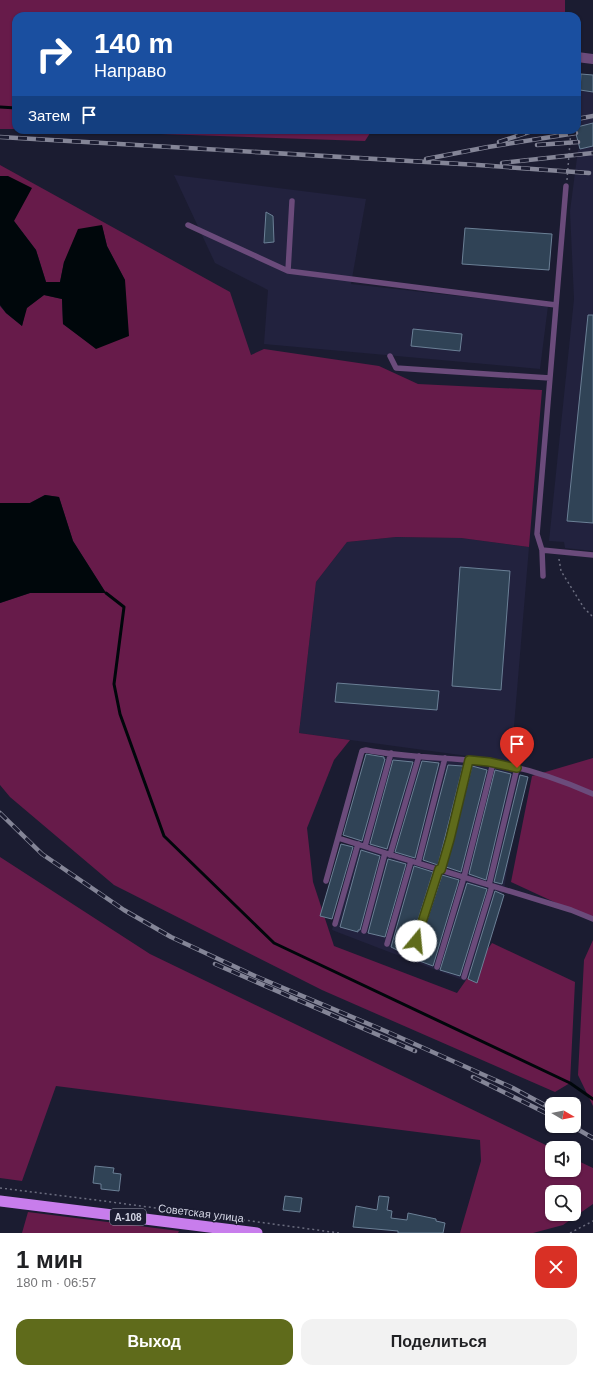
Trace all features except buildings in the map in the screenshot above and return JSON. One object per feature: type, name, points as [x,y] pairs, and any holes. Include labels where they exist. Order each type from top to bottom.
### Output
[{"type":"highway","name":"Советская улица","points":[[0,1201],[257,1233]]},
{"type":"street","points":[[581,58],[593,59]]},
{"type":"lane","points":[[543,576],[542,550],[537,534],[566,186]]},
{"type":"lane","points":[[288,271],[292,201]]},
{"type":"lane","points":[[188,225],[288,271],[556,305]]},
{"type":"lane","points":[[390,356],[396,368],[550,378]]},
{"type":"lane","points":[[542,550],[593,555]]},
{"type":"lane","points":[[326,881],[361,752],[366,750],[391,754],[493,763],[545,774],[593,794]]},
{"type":"lane","points":[[365,846],[391,754]]},
{"type":"lane","points":[[364,931],[419,756]]},
{"type":"lane","points":[[418,863],[445,758]]},
{"type":"lane","points":[[412,956],[450,839],[469,760]]},
{"type":"lane","points":[[437,967],[464,877],[493,763]]},
{"type":"lane","points":[[464,977],[491,886],[517,768]]},
{"type":"lane","points":[[338,838],[571,910],[593,919]]},
{"type":"lane","points":[[336,924],[358,844]]},
{"type":"lane","points":[[387,944],[411,861]]},
{"type":"path","points":[[566,186],[571,134]]},
{"type":"path","points":[[558,552],[561,572],[584,608],[593,617]]},
{"type":"path","points":[[0,1188],[339,1233]]},
{"type":"path","points":[[570,1233],[593,1221]]},
{"type":"shaded area","points":[[0,0],[565,0],[565,12],[12,12],[12,129],[0,129]]},
{"type":"shaded area","points":[[581,74],[593,75],[593,551],[565,548],[564,542],[549,541],[574,299],[570,211],[578,150],[580,149],[578,134],[581,134]]},
{"type":"shaded area","points":[[159,134],[369,134],[365,141]]},
{"type":"shaded area","points":[[0,165],[230,292],[251,355],[264,349],[379,366],[418,384],[542,390],[529,547],[461,538],[396,537],[347,542],[316,582],[299,733],[350,740],[334,760],[307,828],[313,882],[334,946],[457,993],[492,943],[575,982],[570,1083],[555,1092],[322,990],[114,885],[10,797],[0,785],[0,603],[30,593],[106,593],[73,541],[59,497],[45,495],[30,503],[0,503],[0,306],[22,326],[26,308],[44,295],[62,299],[63,324],[96,348],[125,280],[107,246],[102,226],[64,262],[60,282],[46,282],[36,250],[14,221],[8,176],[0,176]]},
{"type":"shaded area","points":[[174,175],[366,199],[351,284],[548,306],[540,369],[264,344],[268,290],[215,263]]},
{"type":"shaded area","points":[[0,176],[8,176],[32,188],[14,221],[36,250],[46,282],[60,282],[64,262],[78,229],[102,225],[107,246],[125,280],[129,336],[96,349],[63,324],[62,299],[44,295],[27,308],[22,326],[6,313],[0,305]]},
{"type":"shaded area","points":[[45,495],[59,497],[73,541],[106,593],[30,593],[0,603],[0,503],[30,503]]},
{"type":"shaded area","points":[[396,537],[461,538],[529,547],[511,762],[299,733],[316,582],[347,542]]},
{"type":"shaded area","points":[[375,756],[510,765],[522,776],[504,890],[470,983],[332,930]]},
{"type":"shaded area","points":[[593,758],[593,920],[511,882],[532,776]]},
{"type":"shaded area","points":[[0,857],[150,954],[545,1145],[545,1177],[581,1177],[581,1162],[593,1168],[593,1204],[581,1212],[581,1185],[545,1185],[545,1221],[569,1221],[563,1225],[533,1233],[460,1233],[481,1161],[480,1140],[56,1086],[22,1181],[0,1178]]},
{"type":"shaded area","points":[[593,940],[593,1106],[578,1075],[584,960]]},
{"type":"shaded area","points":[[28,1212],[179,1231],[178,1233],[22,1233]]},
{"type":"waterway","points":[[0,107],[12,108]]},
{"type":"waterway","points":[[106,593],[124,607],[114,684],[120,714],[164,836],[274,943],[570,1083],[593,1099]]},
{"type":"railway","points":[[581,118],[593,116]]},
{"type":"railway","points":[[499,142],[523,134]]},
{"type":"railway","points":[[426,159],[570,134]]},
{"type":"railway","points":[[0,137],[478,165],[589,173]]},
{"type":"railway","points":[[537,145],[578,142]]},
{"type":"railway","points":[[502,163],[593,153]]},
{"type":"railway","points":[[0,813],[42,854],[124,910],[171,937],[255,976],[390,1033],[513,1088],[545,1105]]},
{"type":"railway","points":[[215,964],[415,1051]]},
{"type":"railway","points":[[473,1077],[545,1113]]},
{"type":"railway","points":[[581,1131],[593,1138]]},
{"type":"route","points":[[416,941],[439,869],[441,870],[447,850],[469,760],[489,762],[517,768]]}]
